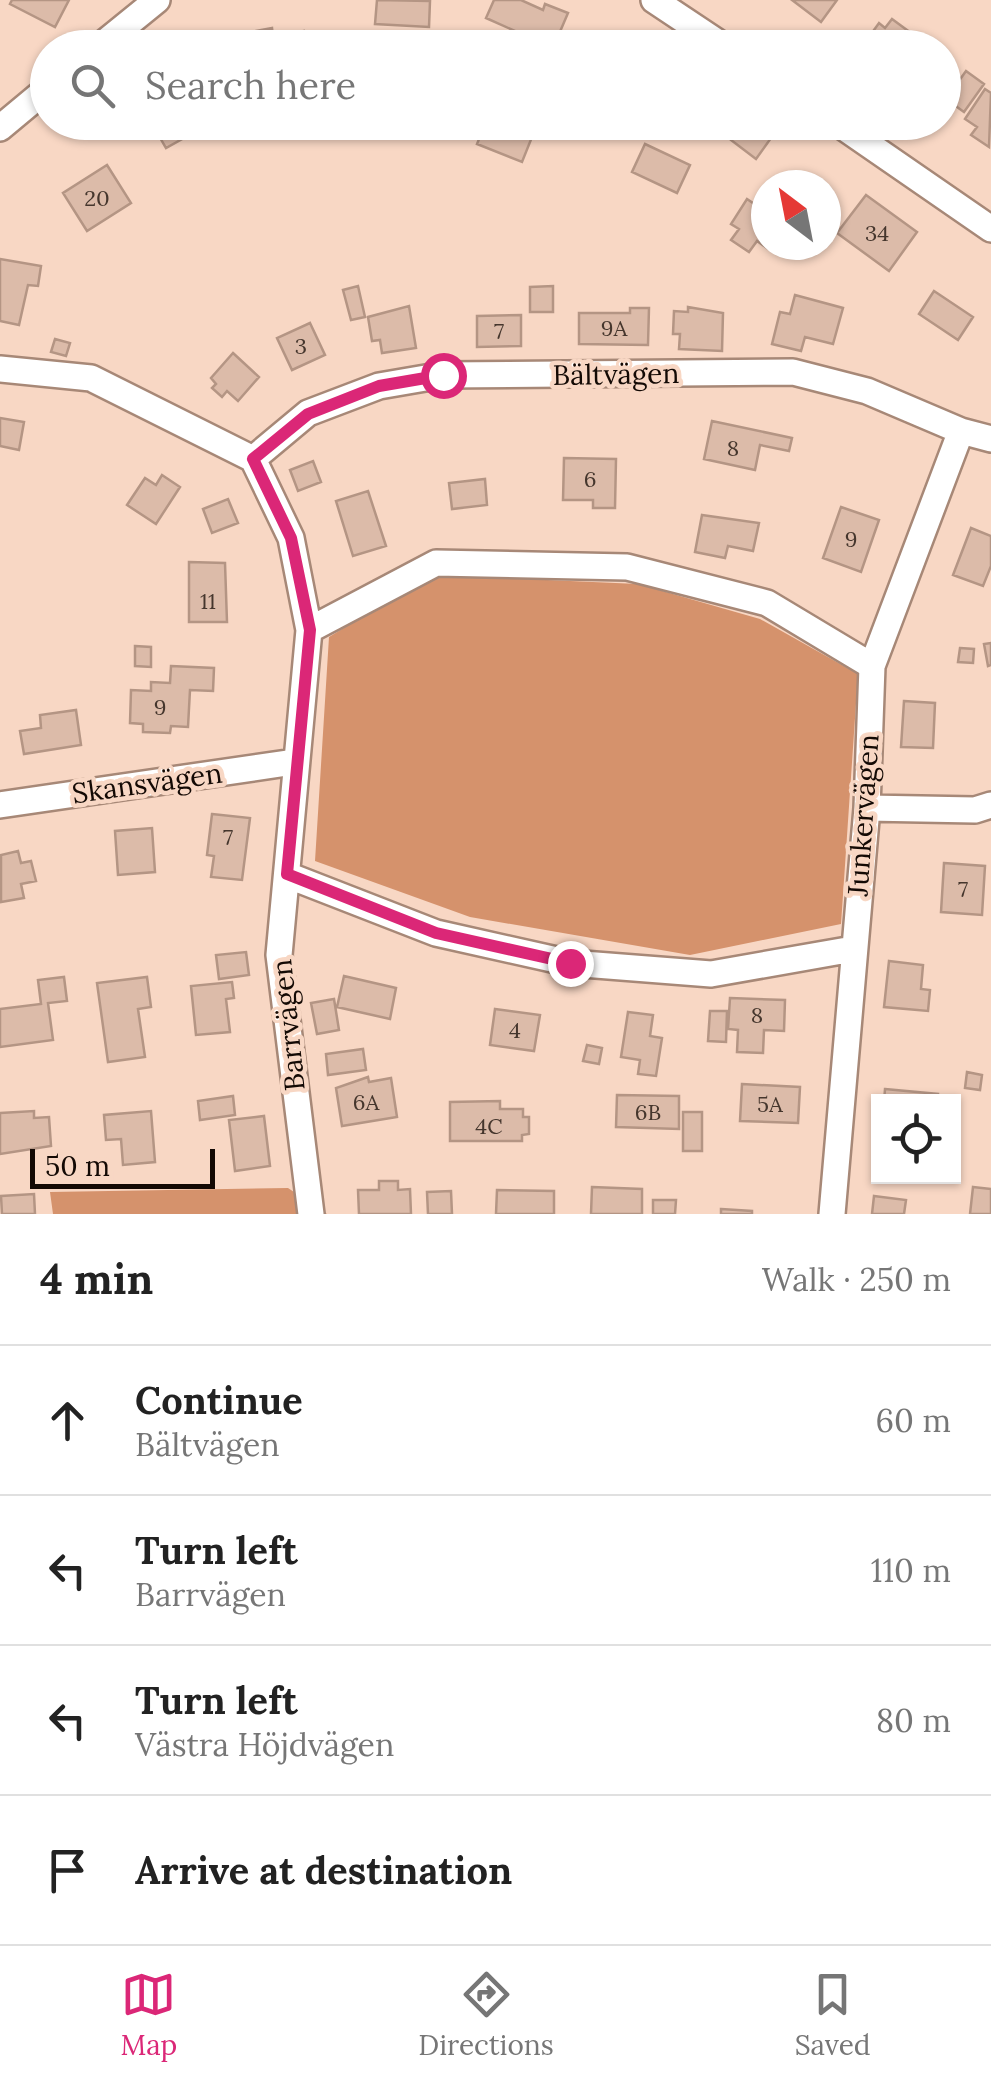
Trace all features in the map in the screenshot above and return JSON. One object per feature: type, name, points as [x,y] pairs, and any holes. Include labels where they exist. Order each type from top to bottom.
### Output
[{"type":"street","points":[[120,30],[157,0]]},
{"type":"street","points":[[654,0],[689,9],[709,30]]},
{"type":"street","points":[[0,128],[30,103]]},
{"type":"street","points":[[862,140],[991,229]]},
{"type":"street","points":[[0,368],[91,378],[253,459]]},
{"type":"street","name":"Bältvägen","points":[[253,459],[308,414],[379,386],[443,375],[793,372],[868,391],[961,431],[991,439]]},
{"type":"street","name":"Junkervägen","points":[[832,1214],[867,808],[872,666],[961,431]]},
{"type":"street","name":"Barrvägen","points":[[253,459],[291,538],[310,630],[294,762],[279,955],[311,1214]]},
{"type":"street","points":[[310,630],[436,563],[627,568],[767,604],[872,666]]},
{"type":"street","name":"Skansvägen","points":[[0,805],[294,762]]},
{"type":"street","points":[[867,808],[976,810],[991,806]]},
{"type":"street","points":[[287,874],[436,933],[570,963],[711,974],[852,949]]},
{"type":"shaded area","points":[[431,575],[638,584],[760,619],[858,674],[841,924],[690,955],[470,917],[315,861],[329,637]]},
{"type":"shaded area","points":[[288,1188],[327,1214],[53,1214],[50,1192]]},
{"type":"building","points":[[12,0],[69,0],[55,27],[10,4]]},
{"type":"building","points":[[377,0],[430,1],[429,27],[375,24]]},
{"type":"building","points":[[494,0],[521,0],[543,10],[545,4],[568,13],[561,30],[513,30],[486,18]]},
{"type":"building","points":[[792,0],[837,0],[821,22]]},
{"type":"building","points":[[892,19],[907,30],[874,30],[879,23],[885,28]]},
{"type":"building","points":[[966,71],[984,84],[964,112],[961,110],[961,78]]},
{"type":"building","points":[[985,89],[991,93],[989,147],[971,135],[977,127],[965,119]]},
{"type":"building","points":[[161,140],[180,140],[166,148]]},
{"type":"building","points":[[479,140],[531,140],[522,162],[477,144]]},
{"type":"building","points":[[731,140],[770,140],[756,159]]},
{"type":"building","points":[[645,144],[690,165],[677,193],[632,172]]},
{"type":"building","points":[[107,165],[131,203],[87,231],[63,193]]},
{"type":"building","points":[[866,195],[917,232],[889,271],[841,236],[841,228]]},
{"type":"building","points":[[747,199],[751,202],[749,252],[731,240],[739,229],[731,224]]},
{"type":"building","points":[[0,259],[41,266],[38,286],[28,285],[19,325],[0,321]]},
{"type":"building","points":[[358,286],[365,317],[351,320],[343,290]]},
{"type":"building","points":[[553,286],[553,312],[530,312],[530,287]]},
{"type":"building","points":[[934,291],[973,317],[958,340],[919,314]]},
{"type":"building","points":[[795,295],[843,308],[833,344],[805,337],[801,351],[772,344],[780,312],[790,314]]},
{"type":"building","points":[[409,306],[416,348],[382,353],[380,340],[372,341],[368,317]]},
{"type":"building","points":[[688,307],[723,313],[722,351],[679,349],[680,334],[673,334],[674,311],[688,312]]},
{"type":"building","points":[[630,308],[649,308],[648,345],[579,344],[579,313],[630,313]]},
{"type":"building","points":[[521,315],[521,346],[477,347],[477,316]]},
{"type":"building","points":[[310,323],[325,355],[292,370],[277,338]]},
{"type":"building","points":[[55,339],[70,343],[66,356],[51,352]]},
{"type":"building","points":[[233,353],[259,377],[238,401],[227,391],[222,397],[212,388],[216,384],[211,378]]},
{"type":"building","points":[[0,418],[24,422],[19,450],[0,446]]},
{"type":"building","points":[[712,421],[792,438],[789,451],[760,445],[755,470],[704,459]]},
{"type":"building","points":[[564,458],[616,459],[615,508],[593,508],[593,500],[563,500]]},
{"type":"building","points":[[313,461],[321,482],[298,491],[290,470]]},
{"type":"building","points":[[162,475],[180,487],[156,524],[127,505],[145,478],[156,485]]},
{"type":"building","points":[[485,479],[487,505],[452,509],[449,483]]},
{"type":"building","points":[[368,491],[386,546],[353,556],[336,501]]},
{"type":"building","points":[[228,499],[238,523],[212,533],[203,509]]},
{"type":"building","points":[[841,507],[879,520],[861,572],[823,558]]},
{"type":"building","points":[[702,515],[759,523],[753,551],[728,546],[725,558],[695,552]]},
{"type":"building","points":[[971,528],[991,536],[991,566],[983,586],[953,575]]},
{"type":"building","points":[[189,562],[225,563],[227,622],[189,622]]},
{"type":"building","points":[[991,643],[991,665],[988,666],[984,644]]},
{"type":"building","points":[[135,646],[151,647],[151,667],[135,666]]},
{"type":"building","points":[[960,648],[974,649],[973,663],[958,662]]},
{"type":"building","points":[[171,666],[214,668],[213,691],[190,690],[188,727],[171,726],[170,733],[143,732],[143,724],[130,723],[131,690],[151,691],[151,682],[170,683]]},
{"type":"building","points":[[904,701],[935,703],[933,748],[901,747]]},
{"type":"building","points":[[76,710],[81,745],[24,754],[20,731],[41,728],[40,715]]},
{"type":"building","points":[[212,814],[250,818],[242,880],[211,877],[214,856],[207,855]]},
{"type":"building","points":[[152,828],[155,872],[118,875],[115,831]]},
{"type":"building","points":[[18,851],[21,863],[31,861],[36,881],[21,884],[24,898],[1,902],[1,855]]},
{"type":"building","points":[[944,863],[985,866],[982,915],[941,912]]},
{"type":"building","points":[[246,952],[249,975],[219,979],[216,955]]},
{"type":"building","points":[[889,961],[923,965],[921,989],[930,990],[928,1011],[884,1007]]},
{"type":"building","points":[[344,976],[396,988],[390,1019],[337,1007]]},
{"type":"building","points":[[64,977],[67,1001],[48,1003],[53,1040],[0,1047],[0,1009],[41,1004],[38,980]]},
{"type":"building","points":[[147,977],[151,1007],[138,1009],[145,1057],[108,1062],[97,983]]},
{"type":"building","points":[[232,982],[234,998],[226,999],[230,1032],[196,1035],[191,986]]},
{"type":"building","points":[[730,998],[785,1000],[784,1031],[764,1030],[763,1053],[737,1052],[738,1030],[728,1029]]},
{"type":"building","points":[[334,999],[339,1030],[317,1034],[311,1003]]},
{"type":"building","points":[[495,1009],[540,1015],[534,1051],[490,1045]]},
{"type":"building","points":[[710,1011],[727,1011],[726,1042],[708,1041]]},
{"type":"building","points":[[628,1012],[653,1015],[650,1036],[662,1038],[656,1076],[638,1074],[640,1060],[621,1057]]},
{"type":"building","points":[[587,1045],[602,1048],[599,1064],[583,1061]]},
{"type":"building","points":[[363,1049],[366,1070],[328,1075],[326,1054]]},
{"type":"building","points":[[967,1072],[982,1075],[980,1090],[965,1088]]},
{"type":"building","points":[[368,1077],[369,1082],[391,1078],[397,1117],[342,1126],[336,1088]]},
{"type":"building","points":[[742,1084],[800,1087],[798,1123],[740,1121]]},
{"type":"building","points":[[885,1089],[938,1094],[885,1094]]},
{"type":"building","points":[[617,1095],[679,1096],[679,1129],[616,1127]]},
{"type":"building","points":[[233,1096],[235,1115],[200,1120],[198,1101]]},
{"type":"building","points":[[500,1101],[500,1109],[523,1109],[523,1117],[529,1117],[529,1134],[522,1135],[522,1141],[450,1141],[450,1102]]},
{"type":"building","points":[[34,1111],[34,1118],[49,1117],[51,1146],[0,1154],[0,1113]]},
{"type":"building","points":[[151,1111],[155,1162],[123,1165],[121,1139],[106,1140],[104,1115]]},
{"type":"building","points":[[683,1112],[702,1112],[702,1151],[683,1151]]},
{"type":"building","points":[[264,1116],[270,1166],[235,1171],[229,1120]]},
{"type":"building","points":[[379,1181],[398,1181],[398,1190],[410,1189],[411,1214],[359,1214],[358,1190],[379,1190]]},
{"type":"building","points":[[592,1187],[642,1189],[642,1214],[591,1214]]},
{"type":"building","points":[[973,1187],[991,1189],[991,1214],[970,1214]]},
{"type":"building","points":[[497,1190],[554,1191],[554,1214],[496,1214]]},
{"type":"building","points":[[451,1191],[452,1214],[428,1214],[427,1192]]},
{"type":"building","points":[[34,1194],[35,1214],[2,1214],[1,1196]]},
{"type":"building","points":[[874,1196],[906,1200],[904,1214],[872,1214]]},
{"type":"building","points":[[653,1200],[676,1200],[675,1214],[653,1214]]},
{"type":"building","points":[[721,1209],[752,1211],[752,1214],[721,1214]]},
{"type":"route","points":[[443,375],[379,386],[308,414],[253,459],[291,538],[310,630],[294,762],[287,874],[436,933],[570,963]]}]
